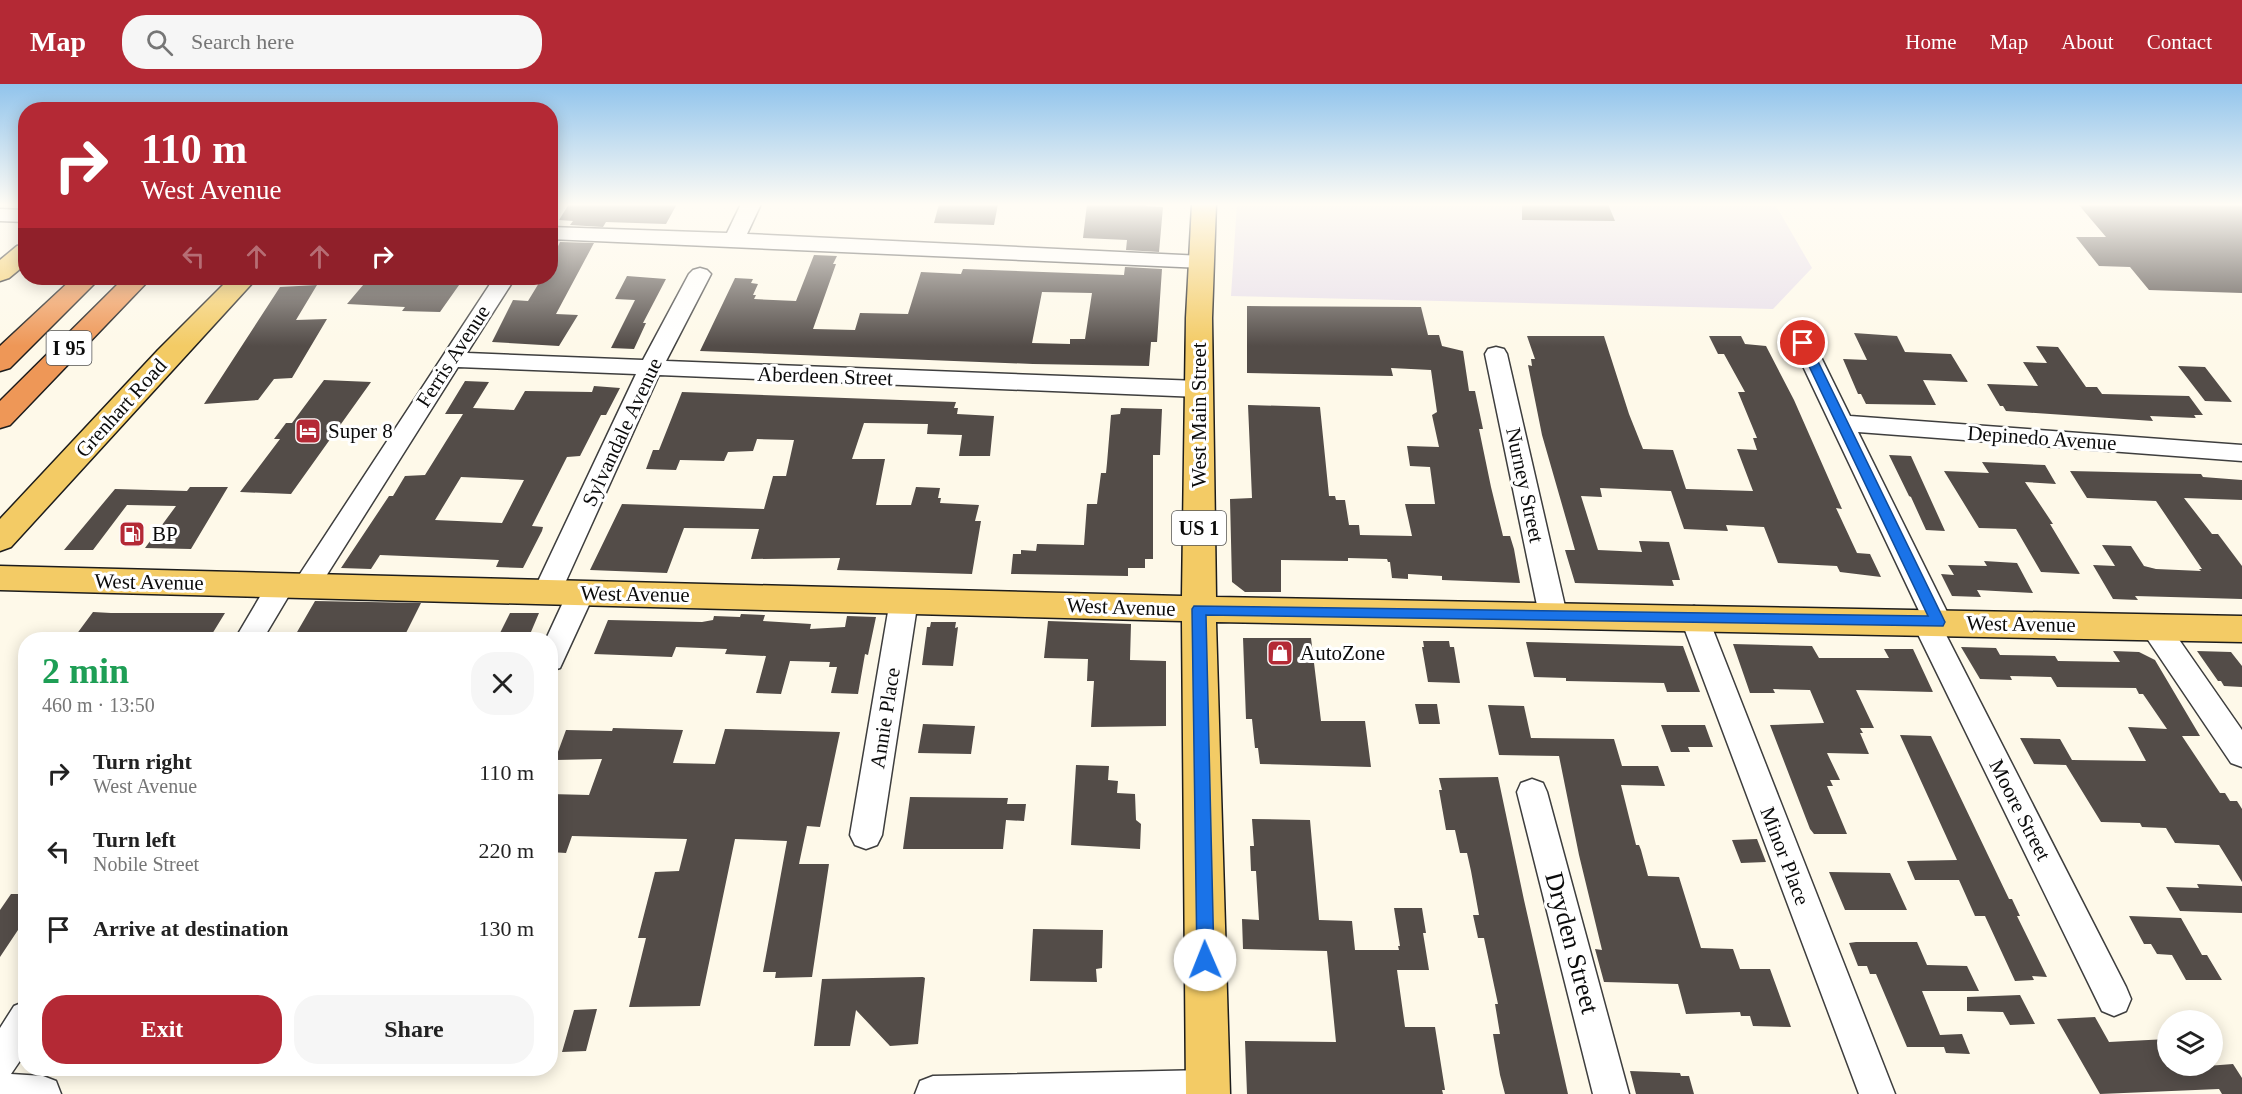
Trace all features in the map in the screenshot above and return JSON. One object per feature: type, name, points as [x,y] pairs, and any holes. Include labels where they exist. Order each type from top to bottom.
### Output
[{"type":"highway","name":"I 95","points":[[0,362],[80,285]]},
{"type":"highway","name":"I 95","points":[[0,418],[131,285]]},
{"type":"main road","name":"West Main Street","points":[[1203,251],[1199,318],[1199,609],[1208,1091]]},
{"type":"main road","points":[[0,273],[18,258]]},
{"type":"main road","name":"Grenhart Road","points":[[0,540],[237,285]]},
{"type":"main road","name":"West Avenue","points":[[0,578],[1199,609],[2242,629]]},
{"type":"street","points":[[952,251],[1203,262]]},
{"type":"street","name":"Sylvandale Avenue","points":[[547,592],[650,369],[700,273]]},
{"type":"street","name":"Ferris Avenue","points":[[255,632],[294,585],[499,285]]},
{"type":"street","name":"Moore Street","points":[[1803,343],[1842,423],[1932,622],[2114,999]]},
{"type":"street","name":"Nurney Street","points":[[1496,354],[1553,615]]},
{"type":"street","name":"Aberdeen Street","points":[[450,360],[1199,389]]},
{"type":"street","name":"Depinedo Avenue","points":[[1842,423],[2242,453]]},
{"type":"street","points":[[558,642],[581,592]]},
{"type":"street","name":"Annie Place","points":[[866,835],[904,600]]},
{"type":"street","name":"Minor Place","points":[[1694,617],[1877,1094]]},
{"type":"street","points":[[2154,626],[2242,754]]},
{"type":"street","name":"Dryden Street","points":[[1532,792],[1611,1094]]},
{"type":"street","points":[[0,1061],[18,1031]]},
{"type":"street","points":[[933,1094],[1208,1091]]},
{"type":"street","points":[[0,1092],[43,1094]]},
{"type":"shaded area","points":[[1234,251],[1802,251],[1812,268],[1773,309],[1231,296]]},
{"type":"building","points":[[558,251],[590,251],[556,314],[578,315],[559,346],[492,342],[513,300],[528,301],[538,285],[558,285]]},
{"type":"building","points":[[2087,251],[2242,251],[2242,293],[2149,290],[2130,267],[2099,266]]},
{"type":"building","points":[[814,255],[837,256],[813,329],[855,330],[860,313],[908,314],[921,272],[961,274],[963,269],[1124,275],[1125,267],[1162,269],[1157,342],[1151,342],[1149,366],[1033,364],[700,351],[735,278],[753,279],[751,283],[758,284],[753,295],[756,295],[754,299],[796,301]],"holes":[[[1042,292],[1092,293],[1085,339],[1070,339],[1070,344],[1032,343]]]},
{"type":"building","points":[[627,276],[666,279],[643,323],[646,323],[634,349],[611,348],[635,300],[615,299]]},
{"type":"building","points":[[317,285],[296,320],[327,319],[292,378],[274,379],[258,400],[204,404],[280,287]]},
{"type":"building","points":[[363,285],[459,285],[440,312],[402,311],[405,307],[347,304]]},
{"type":"building","points":[[1247,306],[1421,307],[1428,335],[1439,335],[1442,346],[1463,351],[1469,391],[1475,391],[1483,429],[1479,429],[1503,536],[1510,536],[1520,583],[1442,580],[1442,576],[1408,574],[1408,579],[1392,578],[1390,562],[1387,559],[1348,558],[1348,561],[1281,560],[1281,592],[1245,592],[1232,582],[1230,499],[1252,498],[1248,405],[1320,407],[1329,496],[1335,496],[1336,500],[1345,500],[1349,525],[1359,525],[1360,535],[1412,536],[1405,504],[1435,504],[1430,467],[1410,466],[1407,446],[1439,447],[1432,415],[1437,412],[1431,370],[1391,368],[1393,376],[1247,373]]},
{"type":"building","points":[[1854,333],[1897,336],[1905,352],[1951,354],[1968,382],[1923,380],[1936,405],[1866,404],[1861,394],[1858,394],[1843,359],[1867,360]]},
{"type":"building","points":[[1527,336],[1604,336],[1629,414],[1643,449],[1673,450],[1686,489],[1753,491],[1737,449],[1757,450],[1753,438],[1757,438],[1738,392],[1745,392],[1724,354],[1718,354],[1709,336],[1741,336],[1745,344],[1766,346],[1794,400],[1842,509],[1836,508],[1857,553],[1870,554],[1881,577],[1840,572],[1837,566],[1778,563],[1764,527],[1726,525],[1728,531],[1684,529],[1671,491],[1600,488],[1602,497],[1581,496],[1598,550],[1642,552],[1639,541],[1669,542],[1680,580],[1672,580],[1674,586],[1575,583],[1565,550],[1575,550],[1542,435],[1528,365],[1532,366],[1531,359],[1535,359]]},
{"type":"building","points":[[2036,346],[2058,347],[2086,387],[2097,387],[2102,394],[2189,396],[2203,415],[2194,415],[2196,418],[2150,416],[2153,421],[2006,411],[2003,406],[2000,406],[1987,384],[2038,386],[2023,362],[2047,363]]},
{"type":"building","points":[[2178,366],[2205,367],[2232,402],[2205,401]]},
{"type":"building","name":"Super 8","points":[[324,380],[371,382],[291,494],[240,492],[280,439],[274,439],[286,423],[292,423]]},
{"type":"building","points":[[465,381],[489,382],[473,408],[514,410],[525,391],[592,392],[594,386],[620,388],[606,415],[601,415],[580,456],[567,457],[532,526],[543,527],[523,568],[496,567],[499,560],[380,555],[371,569],[341,568],[405,476],[425,475],[463,414],[445,414]],"holes":[[[461,477],[524,480],[502,523],[435,520]]]},
{"type":"building","points":[[682,392],[956,402],[954,408],[958,408],[957,414],[994,416],[990,456],[959,456],[962,435],[927,434],[928,424],[864,423],[852,459],[885,459],[876,505],[911,505],[916,487],[940,488],[938,498],[941,498],[940,503],[979,505],[975,521],[981,521],[972,574],[837,570],[840,558],[751,559],[759,529],[684,528],[667,573],[590,570],[622,504],[764,509],[773,476],[786,476],[794,440],[757,439],[753,451],[728,452],[724,461],[680,460],[676,470],[646,469],[653,450],[659,450]]},
{"type":"building","points":[[1121,408],[1162,409],[1160,455],[1153,455],[1153,559],[1145,559],[1145,568],[1128,568],[1128,576],[1011,574],[1013,554],[1021,554],[1021,550],[1036,551],[1037,544],[1084,545],[1087,504],[1097,504],[1101,473],[1106,473],[1111,415],[1120,414]]},
{"type":"building","points":[[1889,455],[1911,456],[1945,531],[1926,530]]},
{"type":"building","points":[[1982,462],[2045,465],[2056,484],[2025,482],[2053,524],[2050,524],[2080,574],[2041,572],[2016,529],[1979,528],[1944,471],[1989,473]]},
{"type":"building","points":[[2070,471],[2201,474],[2203,477],[2242,480],[2242,500],[2184,498],[2212,534],[2218,534],[2242,566],[2242,599],[2135,596],[2138,600],[2113,599],[2093,565],[2115,566],[2102,545],[2131,546],[2144,566],[2156,569],[2201,571],[2199,569],[2202,569],[2156,501],[2087,498]]},
{"type":"building","points":[[190,487],[228,487],[191,549],[145,548],[176,506],[127,505],[93,550],[64,550],[115,489],[187,491]]},
{"type":"building","points":[[1984,561],[2017,563],[2033,593],[1977,590],[1981,597],[1952,596],[1941,574],[1954,575],[1948,565],[1987,566]]},
{"type":"building","points":[[315,601],[421,603],[406,632],[297,632]]},
{"type":"building","points":[[93,612],[225,613],[213,632],[78,632]]},
{"type":"building","points":[[510,613],[539,613],[531,632],[500,632]]},
{"type":"building","points":[[741,614],[765,615],[763,621],[811,624],[810,629],[845,627],[847,616],[876,617],[868,655],[865,654],[858,694],[831,693],[837,667],[829,667],[830,662],[790,661],[781,694],[756,693],[766,656],[725,654],[727,649],[676,647],[672,657],[594,654],[608,620],[702,622],[713,620],[714,616],[740,617]]},
{"type":"building","points":[[1048,621],[1131,624],[1130,660],[1166,661],[1166,726],[1091,727],[1094,681],[1087,681],[1088,659],[1044,658]]},
{"type":"building","points":[[931,622],[956,622],[955,628],[958,627],[953,666],[922,665],[927,627],[930,627]]},
{"type":"building","points":[[1243,638],[1311,638],[1321,721],[1365,721],[1371,767],[1260,764],[1258,748],[1255,748],[1252,719],[1246,719]]},
{"type":"building","points":[[1423,641],[1449,641],[1450,647],[1454,647],[1460,683],[1428,682]]},
{"type":"building","points":[[1526,642],[1683,646],[1700,692],[1667,692],[1664,683],[1566,681],[1566,678],[1534,677]]},
{"type":"building","points":[[1733,644],[1812,646],[1819,658],[1889,658],[1884,649],[1913,649],[1933,692],[1856,690],[1874,728],[1860,728],[1869,754],[1827,753],[1840,780],[1830,780],[1833,786],[1827,786],[1847,834],[1814,834],[1810,829],[1770,725],[1824,723],[1810,690],[1773,689],[1775,693],[1750,693]]},
{"type":"building","points":[[1961,647],[1996,648],[2000,655],[2055,656],[2058,661],[2120,662],[2113,651],[2139,652],[2155,660],[2200,736],[2182,736],[2220,793],[2225,793],[2230,801],[2237,801],[2242,809],[2242,882],[2219,845],[2175,843],[2166,828],[2142,827],[2140,823],[2101,822],[2066,765],[2034,764],[2020,738],[2060,739],[2072,760],[2146,761],[2128,727],[2167,729],[2143,694],[2139,694],[2136,688],[2057,687],[2051,677],[2010,676],[2012,680],[1980,679]]},
{"type":"building","points":[[2197,651],[2231,652],[2242,666],[2242,687],[2224,686]]},
{"type":"building","points":[[1415,704],[1437,704],[1440,724],[1419,724]]},
{"type":"building","points":[[1488,705],[1524,706],[1531,738],[1614,739],[1622,766],[1658,766],[1665,786],[1621,785],[1636,845],[1639,845],[1641,850],[1648,876],[1679,877],[1701,948],[1733,949],[1740,969],[1770,969],[1791,1027],[1753,1026],[1750,1016],[1741,1016],[1740,1012],[1686,1014],[1678,984],[1604,982],[1595,949],[1602,950],[1579,855],[1559,756],[1499,755]]},
{"type":"building","points":[[923,724],[975,726],[971,754],[918,753]]},
{"type":"building","points":[[1661,725],[1705,725],[1713,747],[1688,747],[1690,752],[1671,752]]},
{"type":"building","points":[[613,728],[683,730],[673,763],[715,764],[725,729],[840,732],[820,827],[807,826],[799,864],[829,864],[812,977],[775,978],[776,972],[763,972],[787,841],[735,839],[700,1006],[629,1007],[646,938],[638,938],[655,872],[679,871],[687,839],[572,836],[566,853],[558,852],[558,794],[589,795],[602,759],[558,760],[558,752],[566,730],[612,731]]},
{"type":"building","points":[[1900,735],[1931,736],[2009,899],[2012,899],[2020,916],[2017,916],[2047,977],[2032,976],[2034,980],[2015,981],[1985,916],[1975,916],[1959,880],[1915,880],[1907,861],[1957,860]]},
{"type":"building","points":[[1076,765],[1109,766],[1108,780],[1118,781],[1117,793],[1135,794],[1136,820],[1141,824],[1140,849],[1071,845]]},
{"type":"building","points":[[1498,777],[1568,1094],[1505,1094],[1500,1075],[1493,1034],[1500,1034],[1495,1004],[1498,1004],[1484,938],[1478,938],[1473,915],[1479,915],[1471,871],[1467,853],[1460,853],[1455,830],[1446,830],[1439,790],[1442,790],[1439,778]]},
{"type":"building","points":[[910,797],[1008,798],[1007,804],[1026,804],[1024,821],[1006,820],[1003,849],[903,849]]},
{"type":"building","points":[[1252,819],[1310,820],[1319,920],[1352,921],[1355,950],[1399,950],[1394,908],[1422,908],[1426,933],[1423,933],[1429,970],[1397,970],[1405,1027],[1435,1027],[1445,1090],[1442,1090],[1443,1094],[1247,1094],[1245,1041],[1336,1042],[1327,951],[1243,949],[1242,919],[1259,920],[1256,871],[1251,871],[1250,846],[1254,846]]},
{"type":"building","points":[[1757,839],[1766,862],[1741,863],[1732,840]]},
{"type":"building","points":[[1829,872],[1890,873],[1907,910],[1845,910]]},
{"type":"building","points":[[2197,884],[2242,886],[2242,913],[2180,911],[2166,887],[2199,888]]},
{"type":"building","points":[[11,894],[18,894],[18,930],[0,957],[0,910]]},
{"type":"building","points":[[2129,916],[2181,918],[2202,955],[2207,955],[2222,980],[2186,980],[2172,955],[2157,954],[2151,944],[2144,944]]},
{"type":"building","points":[[1033,929],[1103,930],[1102,968],[1096,969],[1097,982],[1030,981]]},
{"type":"building","points":[[1917,942],[1927,965],[1967,966],[1979,991],[1922,991],[1940,1035],[1962,1034],[1970,1054],[1946,1053],[1944,1047],[1907,1047],[1876,974],[1870,974],[1867,966],[1858,966],[1849,943]]},
{"type":"building","points":[[925,978],[918,1044],[890,1046],[856,1010],[850,1046],[814,1046],[822,979]]},
{"type":"building","points":[[2020,995],[2035,1024],[2010,1025],[2003,1012],[1967,1011],[1967,997]]},
{"type":"building","points":[[597,1009],[586,1051],[562,1052],[574,1010]]},
{"type":"building","points":[[2095,1017],[2109,1042],[2157,1040],[2157,1076],[2223,1076],[2223,1065],[2233,1064],[2242,1078],[2242,1094],[2222,1094],[2219,1089],[2100,1094],[2057,1019]]},
{"type":"building","points":[[1630,1071],[1680,1073],[1681,1076],[1689,1076],[1694,1094],[1636,1094]]},
{"type":"place","name":"Super 8","points":[[308,431]]},
{"type":"place","name":"BP","points":[[132,534]]},
{"type":"place","name":"AutoZone","points":[[1280,653]]},
{"type":"route","points":[[1205,960],[1199,609],[1938,622],[1803,343]]}]
